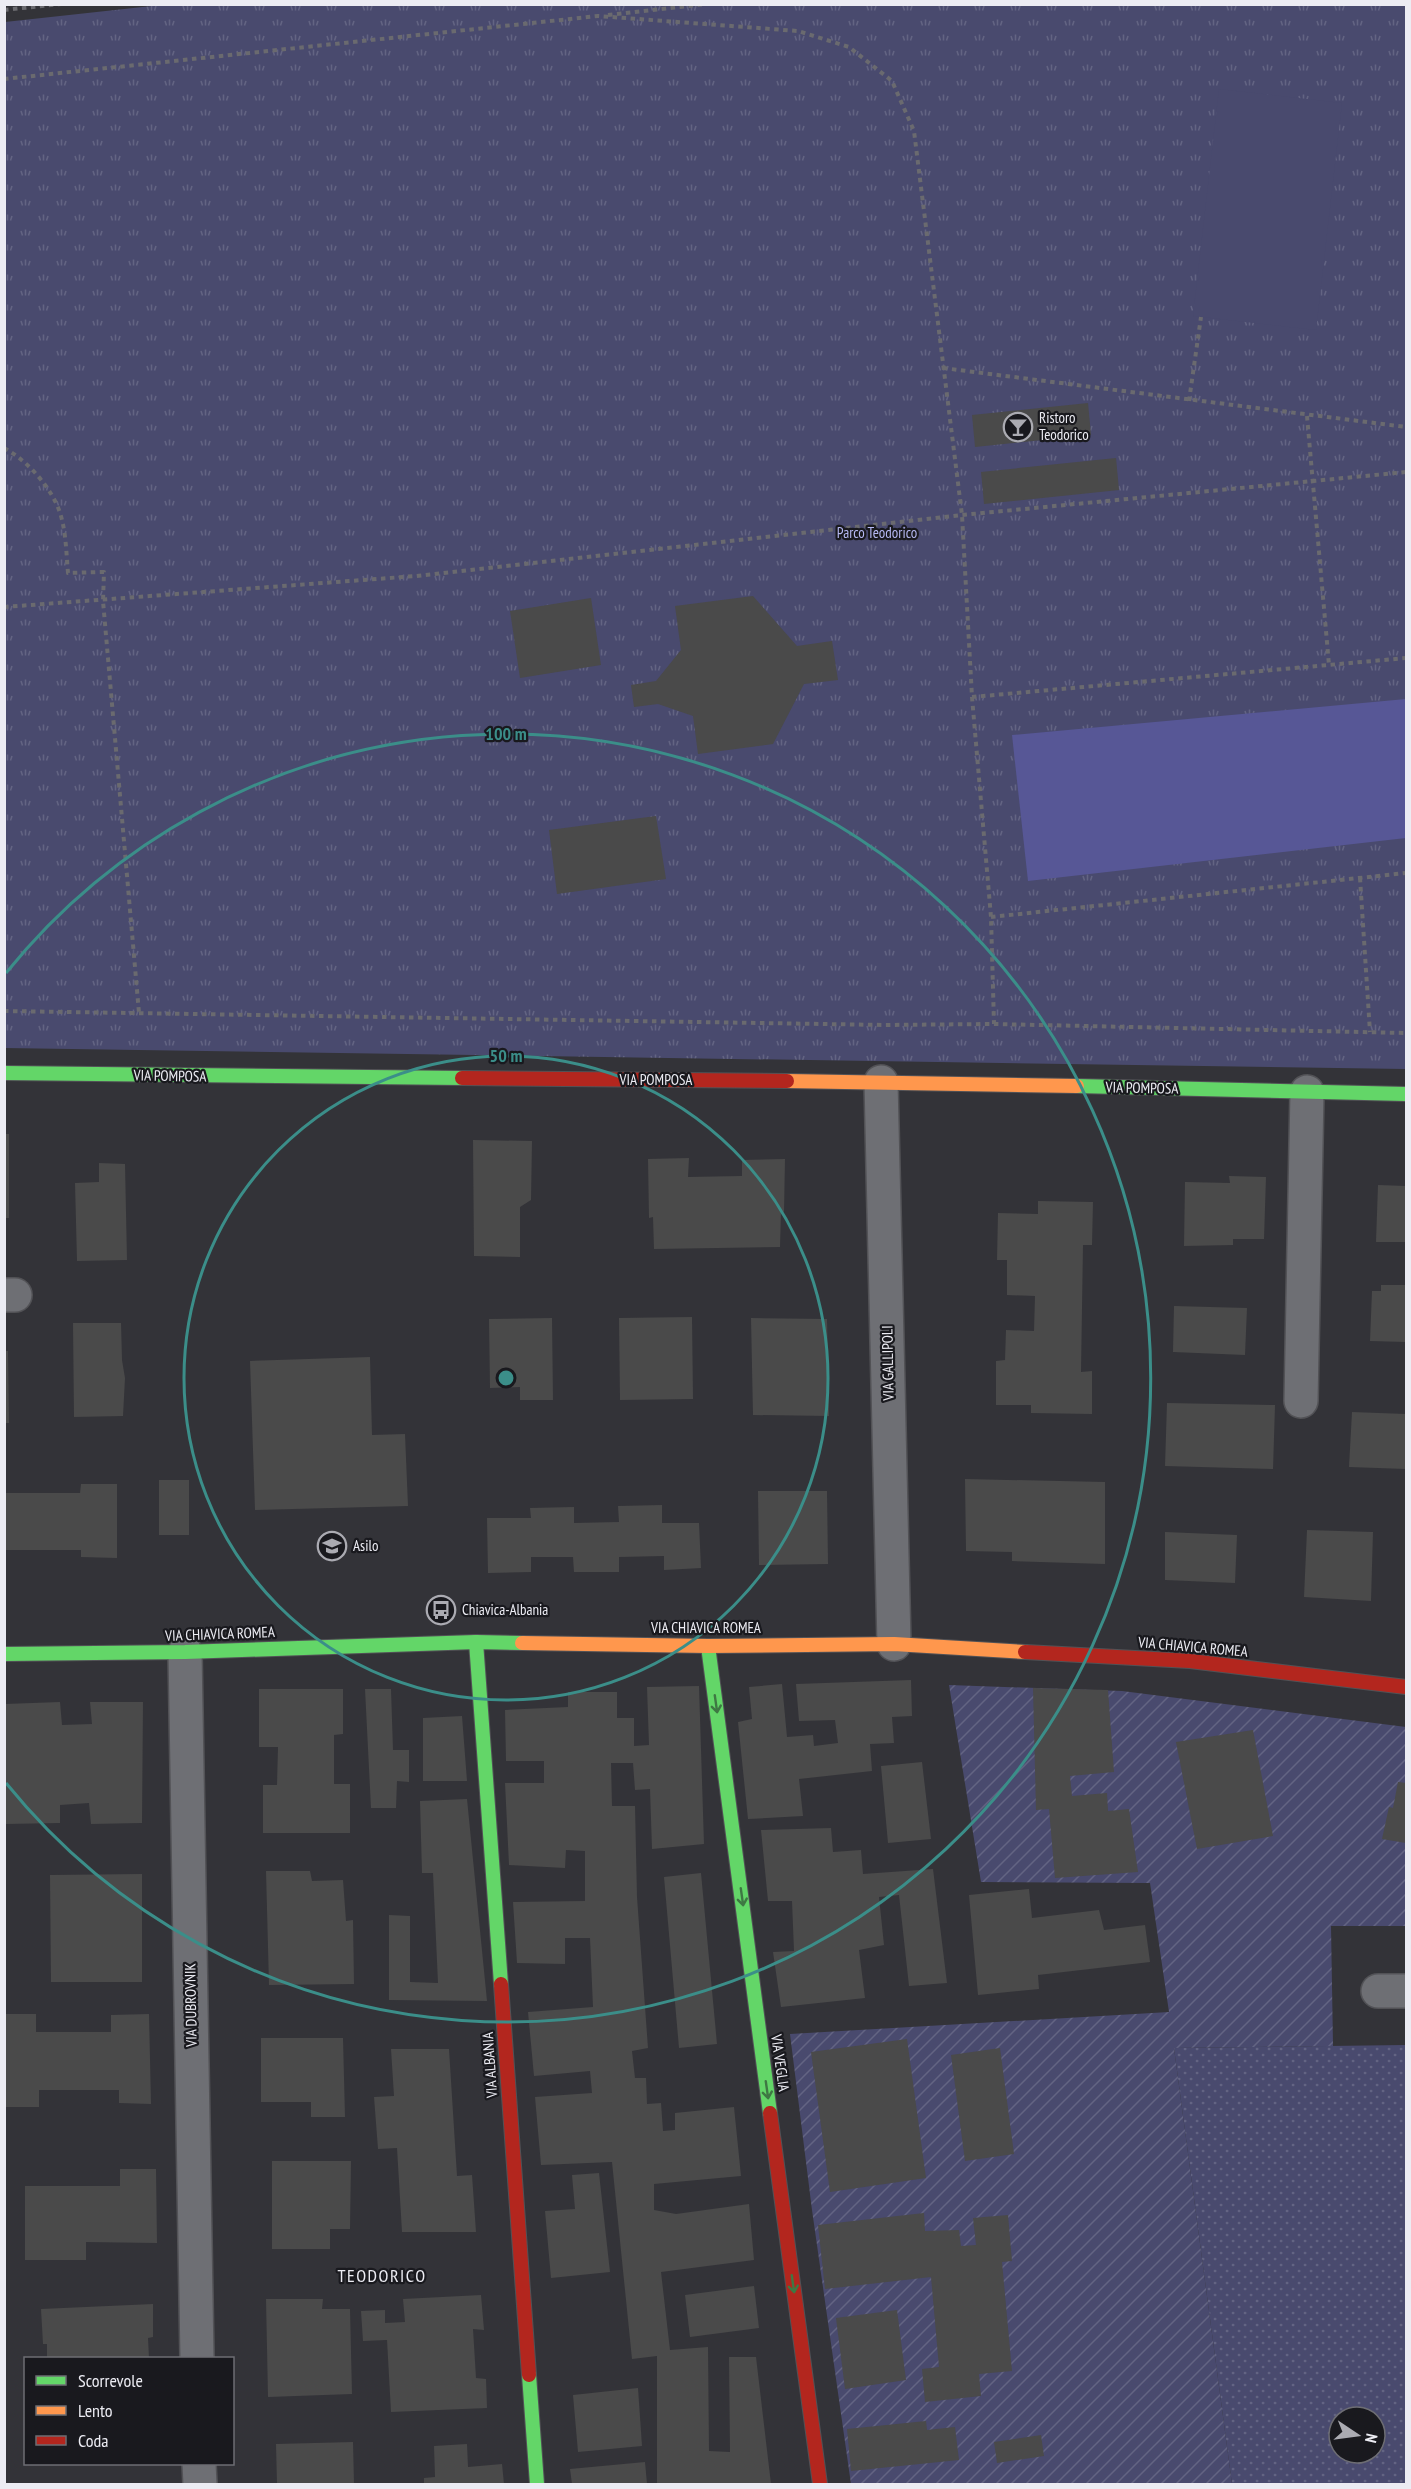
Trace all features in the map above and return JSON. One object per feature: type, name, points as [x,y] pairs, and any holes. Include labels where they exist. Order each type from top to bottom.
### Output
[{"type":"street","name":"VIA POMPOSA","points":[[4,1073],[881,1082],[1407,1094]]},
{"type":"street","name":"VIA GALLIPOLI","points":[[881,1082],[894,1644]]},
{"type":"street","points":[[1301,1401],[1307,1092]]},
{"type":"street","name":"VIA CHIAVICA ROMEA","points":[[4,1654],[185,1652],[476,1642],[708,1646],[894,1644],[1190,1661],[1407,1687]]},
{"type":"street","name":"VIA ALBANIA","points":[[476,1642],[537,2484]]},
{"type":"street","name":"VIA VEGLIA","points":[[708,1646],[820,2484]]},
{"type":"street","name":"VIA DUBROVNIK","points":[[185,1652],[197,2357]]},
{"type":"street","points":[[199,2465],[200,2484]]},
{"type":"path","points":[[4,10],[61,4]]},
{"type":"path","points":[[4,79],[706,4]]},
{"type":"path","points":[[598,16],[798,31],[849,47],[892,81],[914,131],[962,515],[972,697],[991,916],[994,1024]]},
{"type":"path","points":[[1190,401],[1201,317]]},
{"type":"path","points":[[943,368],[1407,427]]},
{"type":"path","points":[[1307,416],[1329,665]]},
{"type":"path","points":[[4,448],[16,454],[38,478],[56,503],[64,533],[68,573],[104,572],[103,600],[139,1013]]},
{"type":"path","points":[[4,607],[417,576],[962,515],[1407,472]]},
{"type":"path","points":[[972,697],[1407,658]]},
{"type":"path","points":[[991,916],[1407,873]]},
{"type":"path","points":[[1360,878],[1370,1032]]},
{"type":"path","points":[[4,1011],[885,1025],[994,1024],[1407,1033]]},
{"type":"green space","name":"Parco Teodorico","points":[[170,4],[1406,5],[1406,1069],[5,1048],[5,22]]},
{"type":"green space","points":[[1219,89],[1342,103],[1316,330],[1193,316]]},
{"type":"green space","points":[[949,1685],[1122,1691],[1406,1727],[1406,1926],[1331,1926],[1333,2046],[1174,2048],[1232,2484],[851,2484],[812,2210],[790,2034],[1169,2012],[1150,1883],[981,1882]]},
{"type":"green space","points":[[1406,2045],[1406,2484],[1232,2484],[1174,2048]]},
{"type":"shaded area","points":[[1406,699],[1406,838],[1028,881],[1012,735]]},
{"type":"building","points":[[1088,403],[1091,435],[975,447],[972,415]]},
{"type":"building","points":[[1116,458],[1119,490],[984,504],[981,472]]},
{"type":"building","points":[[753,596],[797,646],[832,641],[838,680],[804,684],[773,744],[698,754],[693,716],[658,704],[634,707],[631,685],[656,681],[681,650],[675,606]]},
{"type":"building","points":[[591,598],[601,665],[520,678],[510,611]]},
{"type":"building","points":[[656,816],[666,879],[557,894],[549,830]]},
{"type":"building","points":[[4,1134],[9,1134],[9,1218],[4,1218]]},
{"type":"building","points":[[473,1140],[532,1141],[531,1200],[520,1207],[520,1257],[474,1256]]},
{"type":"building","points":[[689,1158],[688,1177],[742,1176],[742,1160],[785,1159],[784,1212],[781,1211],[780,1247],[654,1249],[653,1217],[649,1218],[648,1159]]},
{"type":"building","points":[[99,1163],[125,1164],[127,1260],[77,1261],[75,1183],[99,1182]]},
{"type":"building","points":[[1229,1176],[1266,1177],[1264,1239],[1233,1239],[1233,1245],[1184,1246],[1185,1182],[1230,1183]]},
{"type":"building","points":[[1378,1185],[1406,1186],[1406,1242],[1376,1242]]},
{"type":"building","points":[[1038,1201],[1093,1202],[1092,1245],[1083,1245],[1081,1372],[1092,1371],[1092,1414],[1031,1413],[1031,1405],[996,1405],[996,1361],[1005,1360],[1006,1330],[1034,1331],[1035,1296],[1007,1295],[1007,1260],[997,1260],[998,1213],[1038,1214]]},
{"type":"building","points":[[1381,1285],[1406,1285],[1406,1342],[1370,1341],[1372,1291],[1381,1291]]},
{"type":"building","points":[[1174,1306],[1247,1308],[1245,1355],[1173,1352]]},
{"type":"building","points":[[692,1317],[693,1399],[620,1400],[619,1318]]},
{"type":"building","points":[[552,1318],[553,1400],[520,1400],[520,1387],[490,1388],[489,1319]]},
{"type":"building","points":[[751,1318],[827,1319],[829,1416],[753,1415]]},
{"type":"building","points":[[73,1323],[121,1323],[125,1378],[123,1416],[74,1417]]},
{"type":"building","points":[[4,1351],[8,1351],[9,1423],[4,1423]]},
{"type":"building","points":[[370,1357],[372,1435],[405,1434],[408,1506],[255,1510],[250,1361]]},
{"type":"building","points":[[1167,1403],[1275,1405],[1273,1469],[1165,1466]]},
{"type":"building","points":[[1352,1412],[1406,1414],[1406,1469],[1349,1467]]},
{"type":"building","points":[[965,1479],[1105,1482],[1105,1564],[1012,1561],[1012,1552],[966,1551]]},
{"type":"building","points":[[159,1480],[189,1480],[189,1535],[159,1535]]},
{"type":"building","points":[[81,1484],[117,1484],[117,1558],[81,1557],[81,1550],[4,1550],[4,1493],[80,1493]]},
{"type":"building","points":[[758,1491],[827,1491],[828,1564],[759,1565]]},
{"type":"building","points":[[662,1505],[662,1523],[699,1523],[701,1568],[664,1570],[664,1556],[619,1557],[619,1572],[574,1572],[573,1557],[531,1557],[531,1572],[488,1573],[487,1518],[531,1518],[530,1508],[574,1507],[574,1523],[619,1522],[618,1506]]},
{"type":"building","points":[[1307,1530],[1373,1532],[1371,1601],[1304,1597]]},
{"type":"building","points":[[1165,1532],[1237,1535],[1235,1583],[1165,1580]]},
{"type":"building","points":[[911,1680],[912,1716],[892,1717],[894,1743],[870,1744],[872,1771],[799,1779],[803,1816],[748,1819],[738,1722],[752,1719],[749,1687],[782,1684],[787,1737],[813,1735],[814,1746],[838,1743],[835,1720],[799,1721],[796,1684]]},
{"type":"building","points":[[699,1686],[704,1844],[652,1849],[650,1789],[635,1790],[633,1763],[611,1763],[612,1806],[635,1806],[637,1897],[648,2048],[632,2051],[635,2078],[646,2078],[647,2104],[661,2103],[663,2131],[675,2130],[675,2113],[734,2107],[741,2176],[654,2184],[654,2210],[676,2214],[749,2204],[754,2260],[661,2272],[670,2350],[708,2347],[709,2451],[730,2452],[729,2357],[756,2357],[771,2484],[657,2484],[657,2356],[632,2359],[612,2162],[541,2165],[535,2097],[592,2093],[590,2071],[534,2076],[528,2012],[593,2007],[590,1938],[565,1938],[565,1964],[517,1963],[513,1902],[585,1901],[585,1851],[566,1850],[565,1868],[509,1865],[505,1783],[544,1783],[544,1761],[506,1761],[505,1710],[568,1707],[568,1692],[617,1692],[617,1718],[634,1718],[634,1746],[649,1745],[647,1687]]},
{"type":"building","points":[[1033,1688],[1108,1690],[1114,1772],[1070,1776],[1072,1796],[1107,1793],[1108,1811],[1129,1809],[1138,1872],[1055,1878],[1049,1809],[1036,1810]]},
{"type":"building","points":[[259,1689],[343,1689],[343,1734],[334,1735],[334,1784],[350,1784],[350,1833],[263,1833],[263,1785],[277,1785],[278,1747],[259,1747]]},
{"type":"building","points":[[365,1689],[391,1689],[393,1750],[409,1750],[409,1782],[397,1781],[396,1808],[371,1808]]},
{"type":"building","points":[[60,1702],[62,1725],[92,1724],[90,1702],[143,1702],[142,1823],[91,1824],[89,1803],[60,1805],[60,1823],[6,1824],[5,1704]]},
{"type":"building","points":[[462,1716],[467,1781],[423,1781],[423,1718]]},
{"type":"building","points":[[1253,1730],[1273,1836],[1197,1849],[1176,1742]]},
{"type":"building","points":[[922,1762],[931,1839],[888,1843],[881,1766]]},
{"type":"building","points":[[1398,1782],[1406,1783],[1406,1843],[1382,1839],[1389,1807],[1393,1808]]},
{"type":"building","points":[[467,1799],[487,2001],[389,2000],[389,1915],[410,1916],[410,1982],[438,1983],[433,1873],[422,1873],[420,1801]]},
{"type":"building","points":[[831,1828],[833,1852],[861,1850],[863,1874],[933,1869],[947,1983],[909,1986],[899,1895],[879,1897],[884,1945],[859,1950],[865,1998],[781,2007],[773,1952],[794,1951],[792,1901],[768,1901],[761,1830]]},
{"type":"building","points":[[266,1871],[310,1871],[312,1881],[343,1880],[346,1921],[353,1920],[354,1984],[269,1985]]},
{"type":"building","points":[[701,1873],[717,2044],[679,2048],[664,1877]]},
{"type":"building","points":[[142,1874],[142,1982],[51,1982],[50,1875]]},
{"type":"building","points":[[1029,1889],[1032,1918],[1099,1910],[1104,1930],[1145,1925],[1150,1962],[1038,1975],[1039,1989],[978,1995],[969,1895]]},
{"type":"building","points":[[4,2014],[36,2014],[36,2032],[111,2032],[111,2015],[149,2014],[151,2104],[119,2103],[119,2090],[39,2090],[39,2107],[4,2107]]},
{"type":"building","points":[[261,2038],[343,2038],[345,2117],[311,2117],[311,2102],[261,2102]]},
{"type":"building","points":[[907,2039],[926,2178],[830,2192],[811,2052]]},
{"type":"building","points":[[1000,2048],[1014,2154],[965,2161],[951,2055]]},
{"type":"building","points":[[391,2049],[449,2049],[457,2176],[472,2175],[476,2232],[402,2232],[397,2148],[378,2149],[374,2097],[394,2096]]},
{"type":"building","points":[[272,2161],[351,2161],[350,2229],[330,2229],[330,2249],[272,2249]]},
{"type":"building","points":[[120,2169],[156,2169],[157,2243],[86,2242],[86,2260],[25,2260],[25,2186],[120,2186]]},
{"type":"building","points":[[599,2173],[610,2272],[551,2278],[545,2211],[575,2209],[572,2175]]},
{"type":"building","points":[[924,2213],[925,2231],[959,2230],[961,2246],[976,2245],[973,2218],[1008,2215],[1012,2261],[1002,2262],[1012,2371],[979,2374],[981,2396],[925,2402],[922,2369],[939,2367],[931,2277],[825,2289],[818,2225]]},
{"type":"building","points":[[754,2286],[759,2328],[690,2337],[685,2295]]},
{"type":"building","points":[[481,2295],[484,2330],[473,2329],[476,2378],[486,2379],[487,2408],[391,2412],[387,2340],[363,2341],[361,2311],[385,2310],[385,2323],[405,2322],[403,2299]]},
{"type":"building","points":[[266,2299],[323,2299],[322,2309],[350,2309],[352,2394],[268,2397]]},
{"type":"building","points":[[153,2304],[153,2337],[148,2338],[149,2357],[47,2357],[47,2344],[43,2344],[41,2309]]},
{"type":"building","points":[[897,2310],[906,2380],[845,2389],[836,2318]]},
{"type":"building","points":[[638,2388],[642,2446],[578,2452],[573,2395]]},
{"type":"building","points":[[926,2421],[927,2430],[955,2427],[959,2460],[851,2471],[847,2429]]},
{"type":"building","points":[[1041,2435],[1044,2456],[997,2463],[994,2442]]},
{"type":"building","points":[[353,2442],[354,2484],[277,2484],[276,2444]]},
{"type":"building","points":[[467,2444],[468,2467],[502,2464],[504,2484],[424,2484],[424,2478],[435,2477],[434,2446]]},
{"type":"building","points":[[645,2462],[647,2484],[572,2484],[570,2469]]},
{"type":"traffic: fast","points":[[4,1073],[462,1078]]},
{"type":"traffic: fast","points":[[1077,1086],[1406,1094]]},
{"type":"traffic: fast","points":[[476,1642],[501,1984]]},
{"type":"traffic: fast","points":[[4,1654],[185,1652],[476,1642],[522,1643]]},
{"type":"traffic: fast","points":[[708,1646],[770,2113]]},
{"type":"traffic: fast","points":[[529,2375],[537,2484]]},
{"type":"traffic: slow","points":[[787,1081],[1077,1086]]},
{"type":"traffic: slow","points":[[522,1643],[708,1646],[894,1644],[1025,1652]]},
{"type":"traffic: jam","points":[[462,1078],[787,1081]]},
{"type":"traffic: jam","points":[[1025,1652],[1190,1661],[1406,1687]]},
{"type":"traffic: jam","points":[[501,1984],[529,2375]]},
{"type":"traffic: jam","points":[[770,2113],[820,2484]]},
{"type":"place","name":"Ristoro Teodorico","points":[[1018,427]]},
{"type":"place","name":"Asilo","points":[[332,1546]]},
{"type":"place","name":"Chiavica-Albania","points":[[441,1610]]},
{"type":"district","name":"TEODORICO","points":[[382,2276]]}]
